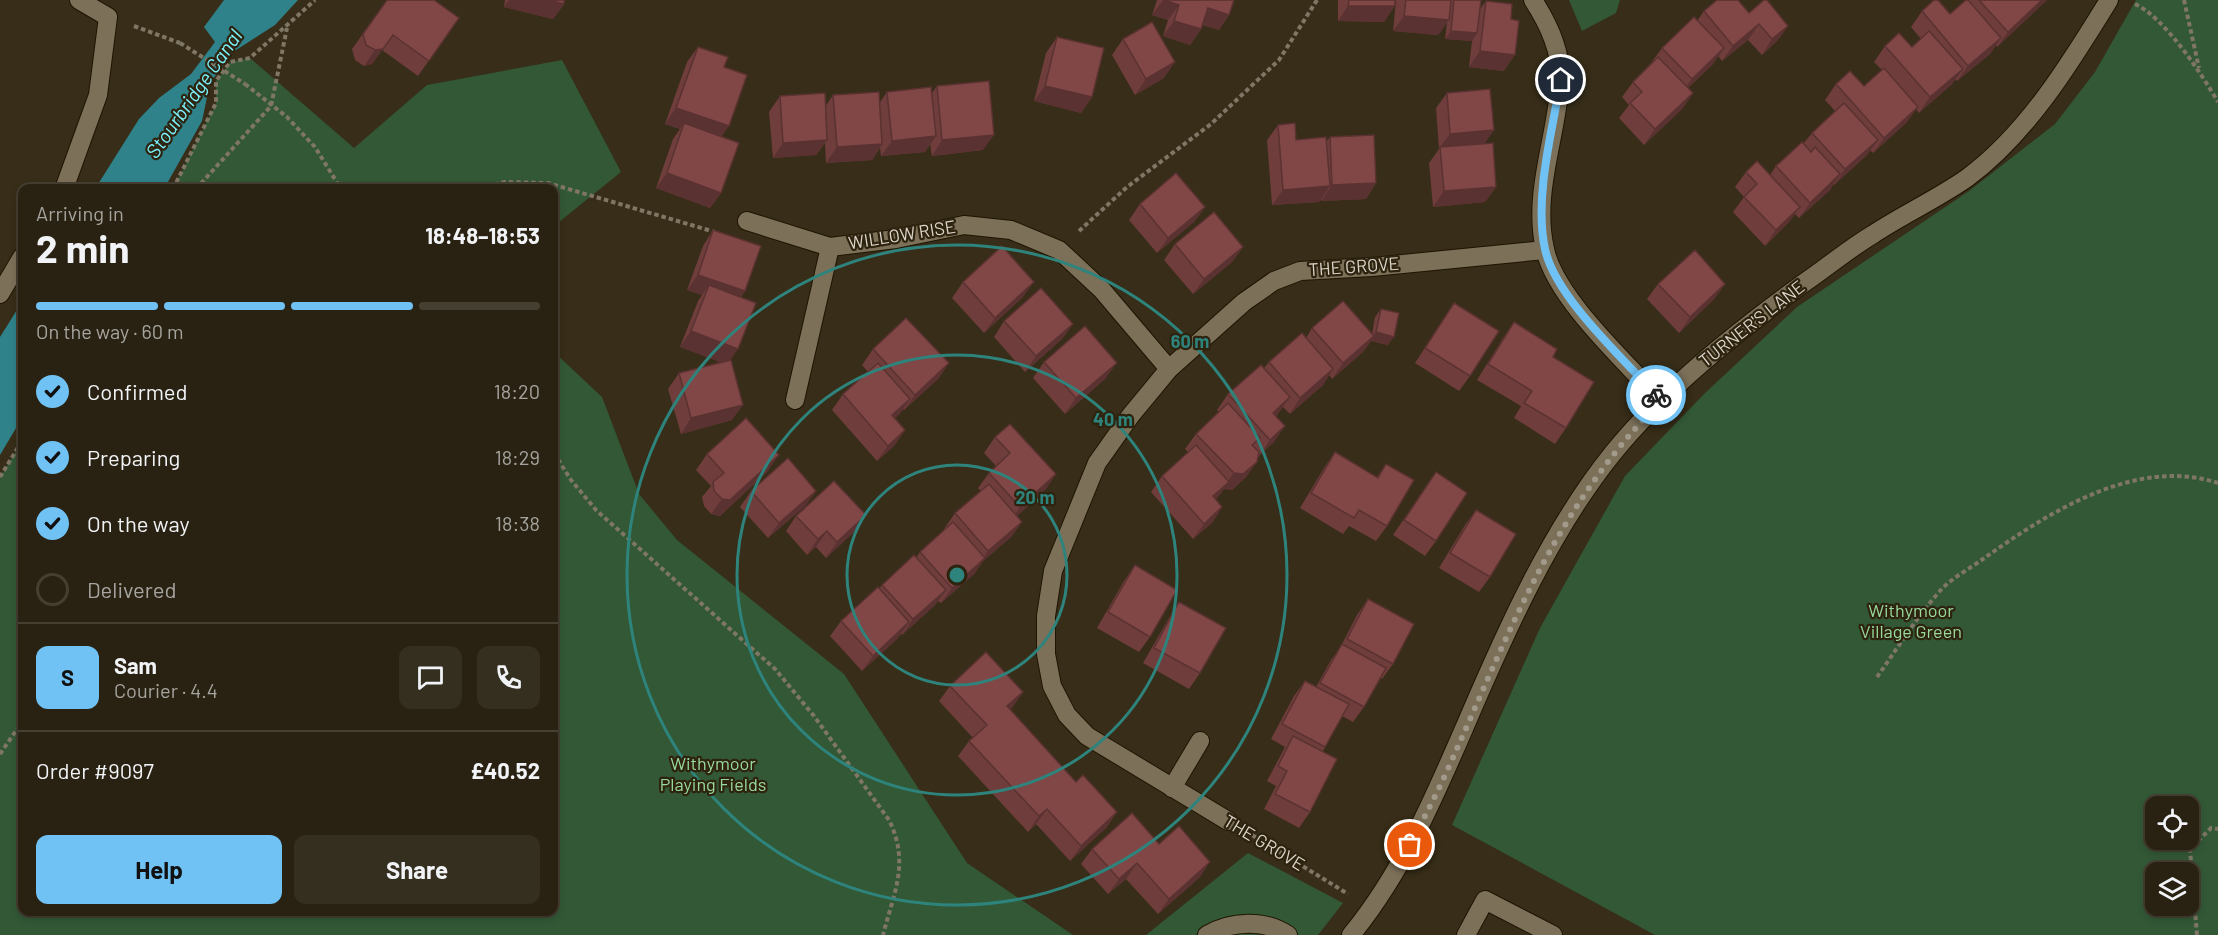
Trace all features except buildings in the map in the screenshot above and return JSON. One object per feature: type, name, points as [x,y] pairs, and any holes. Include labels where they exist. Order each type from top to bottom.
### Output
[{"type":"street","points":[[66,184],[98,95],[108,17],[79,0]]},
{"type":"street","points":[[1533,0],[1545,18],[1557,53],[1561,80],[1543,190],[1545,250],[1557,279],[1573,303],[1661,401]]},
{"type":"street","name":"TURNER'S LANE","points":[[1351,935],[1379,901],[1410,845],[1441,784],[1525,595],[1585,491],[1613,453],[1661,401],[1718,347],[1870,235],[1968,177],[2016,131],[2042,102],[2109,0]]},
{"type":"street","name":"WILLOW RISE","points":[[747,221],[830,247],[896,239],[964,225],[1011,230],[1059,250],[1102,290],[1169,369]]},
{"type":"street","name":"WILLOW RISE","points":[[795,400],[830,247]]},
{"type":"street","name":"THE GROVE","points":[[1228,821],[1087,736],[1067,715],[1052,686],[1046,654],[1046,616],[1053,572],[1093,473],[1131,415],[1169,369],[1244,302],[1274,280],[1300,271],[1372,267],[1545,250]]},
{"type":"street","points":[[0,294],[18,264]]},
{"type":"street","points":[[1172,788],[1200,741]]},
{"type":"street","points":[[1466,935],[1485,900],[1553,935]]},
{"type":"street","points":[[1207,935],[1219,928],[1248,924],[1262,925],[1288,935]]},
{"type":"path","points":[[176,184],[216,103],[216,81],[230,62],[250,58],[288,27],[315,0]]},
{"type":"path","points":[[1059,250],[1127,187],[1211,124],[1279,60],[1317,0]]},
{"type":"path","points":[[2126,0],[2152,15],[2199,69],[2218,102]]},
{"type":"path","points":[[2184,0],[2199,69]]},
{"type":"path","points":[[108,17],[180,43],[245,84],[287,117],[315,147],[338,184]]},
{"type":"path","points":[[201,184],[271,106],[288,27]]},
{"type":"path","points":[[496,184],[505,182],[551,184]]},
{"type":"path","points":[[558,186],[717,233]]},
{"type":"path","points":[[0,477],[18,448]]},
{"type":"path","points":[[558,459],[571,480],[596,510],[775,669],[814,716],[889,820],[898,839],[901,868],[883,935]]},
{"type":"path","points":[[1877,677],[1940,591],[2024,530],[2086,495],[2151,478],[2195,475],[2218,483]]},
{"type":"path","points":[[0,754],[18,728]]},
{"type":"path","name":"THE GROVE","points":[[1228,821],[1355,899]]},
{"type":"path","points":[[2197,935],[2190,849],[2211,828],[2218,829]]},
{"type":"green space","points":[[1569,0],[1620,0],[1616,13],[1582,31]]},
{"type":"green space","name":"Withymoor Village Green","points":[[2136,0],[2218,0],[2218,935],[1655,935],[1452,825],[1540,628],[1625,476],[1704,394],[1797,307],[1969,191],[2055,124],[2095,72]]},
{"type":"green space","points":[[250,58],[354,148],[427,85],[562,60],[621,172],[558,223],[558,184],[176,184],[216,103],[216,81],[230,62]]},
{"type":"green space","name":"Withymoor Playing Fields","points":[[558,356],[602,397],[639,494],[677,540],[844,674],[967,863],[1073,935],[0,935],[0,477],[18,448],[18,916],[558,916]]},
{"type":"green space","points":[[1248,853],[1343,903],[1318,935],[1146,935]]},
{"type":"water","name":"Stourbridge Canal","points":[[224,0],[298,0],[275,25],[233,52],[210,83],[202,121],[167,184],[98,184],[139,119],[159,98],[191,74],[215,42],[204,27]]},
{"type":"water","points":[[18,308],[18,425],[0,455],[0,337]]},
{"type":"way so far","points":[[1410,845],[1441,784],[1467,721],[1525,595],[1585,491],[1613,453],[1661,401],[1656,395]]},
{"type":"route","points":[[1561,80],[1543,190],[1542,219],[1545,250],[1557,279],[1573,303],[1656,395]]}]
